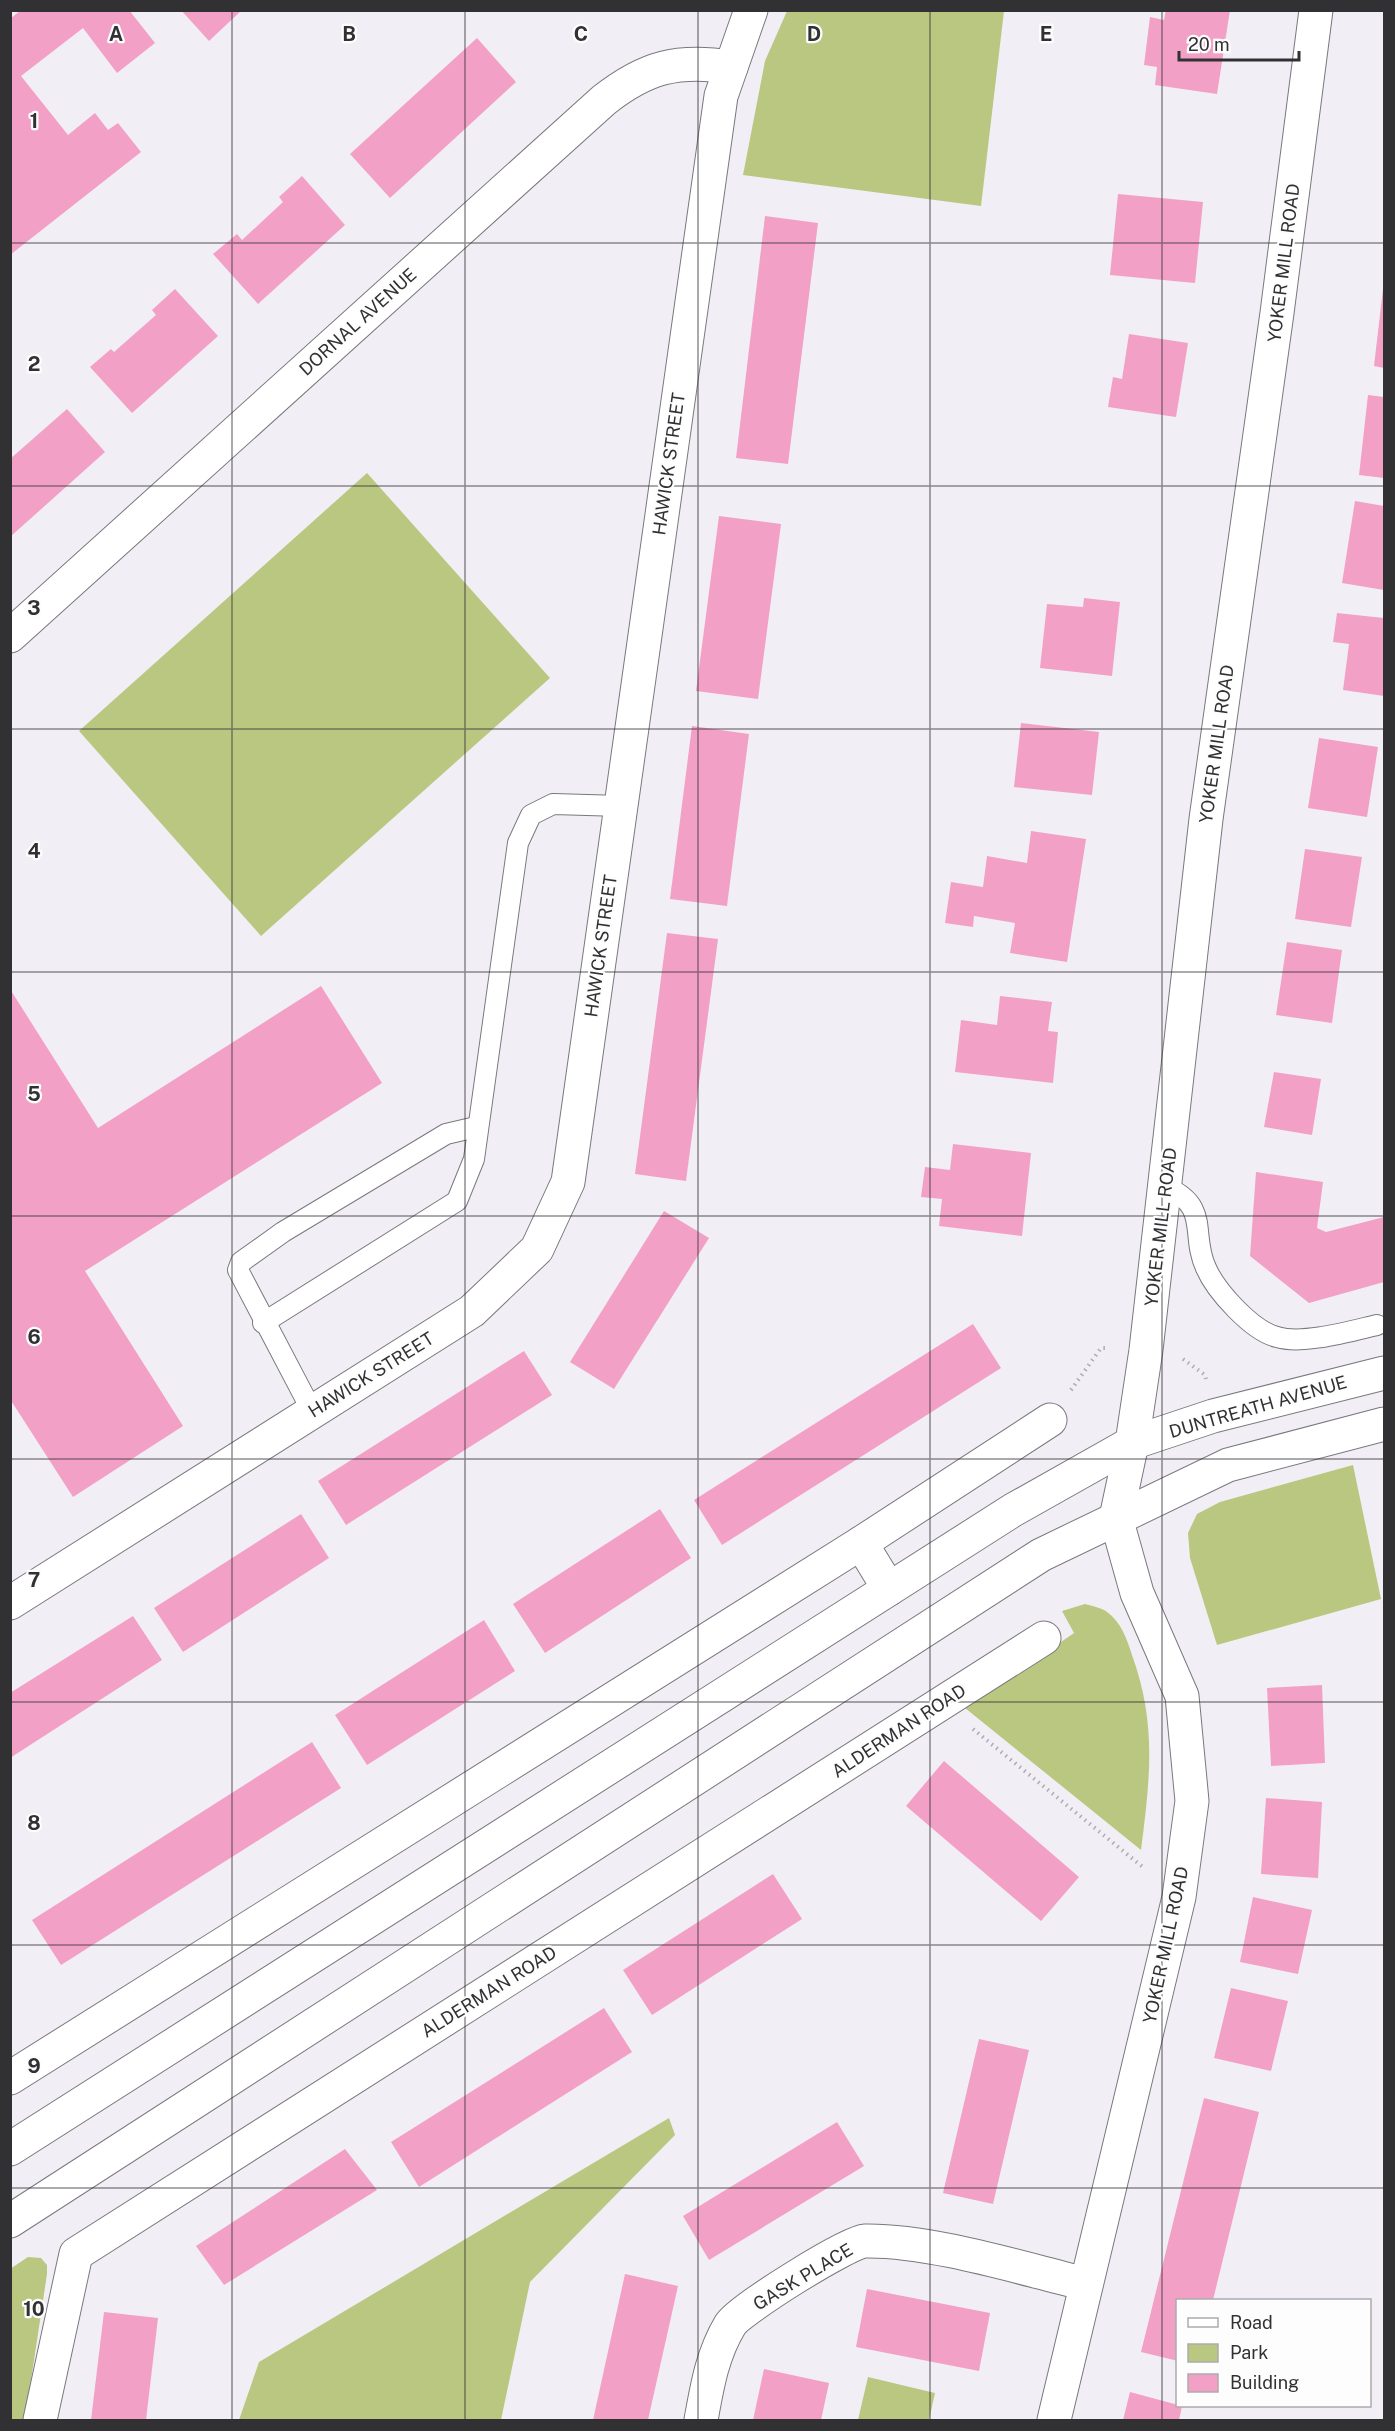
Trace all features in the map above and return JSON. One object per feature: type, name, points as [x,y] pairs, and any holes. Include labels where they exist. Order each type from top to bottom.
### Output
[{"type":"street","name":"HAWICK STREET","points":[[10,1603],[472,1311],[537,1249],[568,1182],[726,81],[751,10]]},
{"type":"street","name":"YOKER MILL ROAD","points":[[1054,2421],[1179,1896],[1192,1801],[1182,1696],[1137,1593],[1116,1518],[1132,1443],[1146,1350],[1206,819],[1278,313],[1316,10]]},
{"type":"street","name":"DORNAL AVENUE","points":[[10,636],[604,100],[626,83],[654,69],[676,64],[726,81]]},
{"type":"street","name":"DUNTREATH AVENUE","points":[[1132,1443],[1214,1416],[1384,1373]]},
{"type":"street","points":[[10,2078],[861,1543],[1050,1420]]},
{"type":"street","points":[[10,2221],[1041,1555],[1228,1465],[1384,1424]]},
{"type":"street","points":[[10,2149],[1013,1510],[1132,1443]]},
{"type":"street","points":[[861,1543],[889,1589]]},
{"type":"street","name":"ALDERMAN ROAD","points":[[40,2421],[76,2254],[1044,1638]]},
{"type":"street","name":"GASK PLACE","points":[[701,2421],[712,2360],[731,2322],[803,2274],[863,2241],[910,2245],[1086,2284]]},
{"type":"lane","points":[[263,1323],[457,1201],[474,1160],[476,1126],[518,843],[531,815],[553,804],[621,806]]},
{"type":"lane","points":[[312,1411],[263,1323],[238,1270],[241,1262],[283,1232],[446,1134],[476,1126]]},
{"type":"lane","points":[[1166,1187],[1185,1195],[1197,1218],[1205,1267],[1233,1309],[1276,1337],[1324,1338],[1377,1325]]},
{"type":"path","points":[[1050,1420],[1101,1348],[1146,1350]]},
{"type":"path","points":[[942,1704],[1179,1896]]},
{"type":"green space","points":[[787,11],[1004,11],[981,206],[743,175],[765,61]]},
{"type":"green space","points":[[367,473],[550,678],[261,936],[79,731]]},
{"type":"green space","points":[[1353,1465],[1381,1599],[1217,1645],[1190,1558],[1188,1533],[1197,1514],[1220,1502]]},
{"type":"green space","points":[[1085,1604],[1105,1611],[1120,1626],[1126,1637],[1140,1680],[1148,1728],[1149,1752],[1149,1775],[1141,1850],[965,1708],[1074,1633],[1062,1611]]},
{"type":"green space","points":[[669,2118],[675,2135],[530,2282],[501,2420],[239,2420],[259,2362]]},
{"type":"green space","points":[[28,2257],[41,2258],[47,2265],[47,2274],[25,2420],[11,2420],[10,2269]]},
{"type":"green space","points":[[868,2377],[935,2393],[929,2420],[858,2420]]},
{"type":"building","points":[[21,10],[129,10],[155,43],[117,73],[83,28],[21,76],[68,135],[95,113],[108,130],[118,123],[141,152],[10,255],[10,19]]},
{"type":"building","points":[[181,10],[242,10],[209,41]]},
{"type":"building","points":[[1166,10],[1230,10],[1217,94],[1155,85],[1157,67],[1144,65],[1150,17],[1164,20]]},
{"type":"building","points":[[477,38],[516,82],[390,198],[350,154]]},
{"type":"building","points":[[302,176],[345,225],[258,304],[213,254],[237,234],[242,240],[283,202],[279,197]]},
{"type":"building","points":[[1118,194],[1203,202],[1195,283],[1110,275]]},
{"type":"building","points":[[765,216],[818,223],[788,464],[736,458]]},
{"type":"building","points":[[175,289],[218,336],[132,413],[90,367],[111,349],[114,352],[156,315],[152,310]]},
{"type":"building","points":[[1384,289],[1384,368],[1374,366]]},
{"type":"building","points":[[1129,334],[1188,343],[1176,417],[1108,407],[1113,377],[1122,379]]},
{"type":"building","points":[[1368,395],[1384,397],[1384,478],[1359,475]]},
{"type":"building","points":[[67,409],[105,452],[10,537],[10,459]]},
{"type":"building","points":[[1355,501],[1384,506],[1384,590],[1342,583]]},
{"type":"building","points":[[719,516],[781,524],[758,699],[696,691]]},
{"type":"building","points":[[1084,598],[1120,602],[1112,676],[1040,668],[1047,604],[1083,607]]},
{"type":"building","points":[[1337,613],[1384,618],[1384,696],[1343,690],[1349,644],[1333,642]]},
{"type":"building","points":[[1021,723],[1099,732],[1092,795],[1014,787]]},
{"type":"building","points":[[692,726],[749,734],[727,906],[670,899]]},
{"type":"building","points":[[1319,738],[1378,747],[1367,817],[1308,808]]},
{"type":"building","points":[[1031,831],[1086,839],[1067,962],[1010,953],[1015,923],[974,916],[973,927],[945,923],[951,882],[983,887],[987,856],[1027,863]]},
{"type":"building","points":[[1305,849],[1362,857],[1351,927],[1295,919]]},
{"type":"building","points":[[667,933],[718,939],[686,1181],[635,1174]]},
{"type":"building","points":[[1287,942],[1342,950],[1332,1023],[1276,1015]]},
{"type":"building","points":[[321,986],[382,1083],[85,1271],[183,1426],[73,1497],[10,1399],[10,989],[98,1128]]},
{"type":"building","points":[[1000,996],[1052,1002],[1048,1031],[1058,1032],[1053,1083],[955,1072],[961,1020],[997,1025]]},
{"type":"building","points":[[1274,1072],[1321,1079],[1312,1135],[1264,1127]]},
{"type":"building","points":[[953,1144],[1031,1153],[1022,1236],[939,1226],[942,1199],[921,1197],[925,1167],[950,1170]]},
{"type":"building","points":[[1256,1172],[1323,1182],[1317,1228],[1326,1232],[1384,1217],[1384,1282],[1309,1303],[1250,1256]]},
{"type":"building","points":[[664,1211],[709,1238],[614,1389],[570,1362]]},
{"type":"building","points":[[973,1324],[1001,1368],[722,1545],[694,1500]]},
{"type":"building","points":[[524,1351],[552,1395],[346,1525],[318,1481]]},
{"type":"building","points":[[660,1509],[691,1558],[545,1653],[513,1604]]},
{"type":"building","points":[[301,1514],[329,1558],[183,1652],[154,1608]]},
{"type":"building","points":[[133,1616],[162,1660],[10,1758],[10,1693]]},
{"type":"building","points":[[484,1620],[515,1671],[367,1765],[335,1715]]},
{"type":"building","points":[[1322,1685],[1325,1763],[1271,1766],[1267,1688]]},
{"type":"building","points":[[312,1742],[341,1788],[61,1965],[32,1920]]},
{"type":"building","points":[[944,1761],[1079,1877],[1041,1921],[906,1806]]},
{"type":"building","points":[[1266,1798],[1322,1802],[1318,1878],[1261,1874]]},
{"type":"building","points":[[773,1874],[802,1919],[652,2015],[623,1970]]},
{"type":"building","points":[[1253,1897],[1312,1910],[1298,1974],[1240,1962]]},
{"type":"building","points":[[1231,1988],[1288,2001],[1271,2071],[1214,2058]]},
{"type":"building","points":[[604,2008],[632,2052],[419,2187],[391,2142]]},
{"type":"building","points":[[979,2039],[1029,2050],[993,2204],[943,2193]]},
{"type":"building","points":[[1204,2098],[1259,2112],[1213,2299],[1176,2299],[1176,2361],[1141,2352]]},
{"type":"building","points":[[837,2122],[864,2166],[709,2260],[683,2216]]},
{"type":"building","points":[[345,2149],[377,2190],[224,2285],[196,2246]]},
{"type":"building","points":[[625,2274],[678,2286],[648,2420],[593,2420]]},
{"type":"building","points":[[867,2289],[990,2313],[979,2371],[856,2347]]},
{"type":"building","points":[[104,2312],[158,2318],[146,2420],[91,2420]]},
{"type":"building","points":[[764,2369],[829,2383],[821,2420],[753,2420]]},
{"type":"building","points":[[1130,2392],[1182,2407],[1179,2420],[1123,2420]]}]
